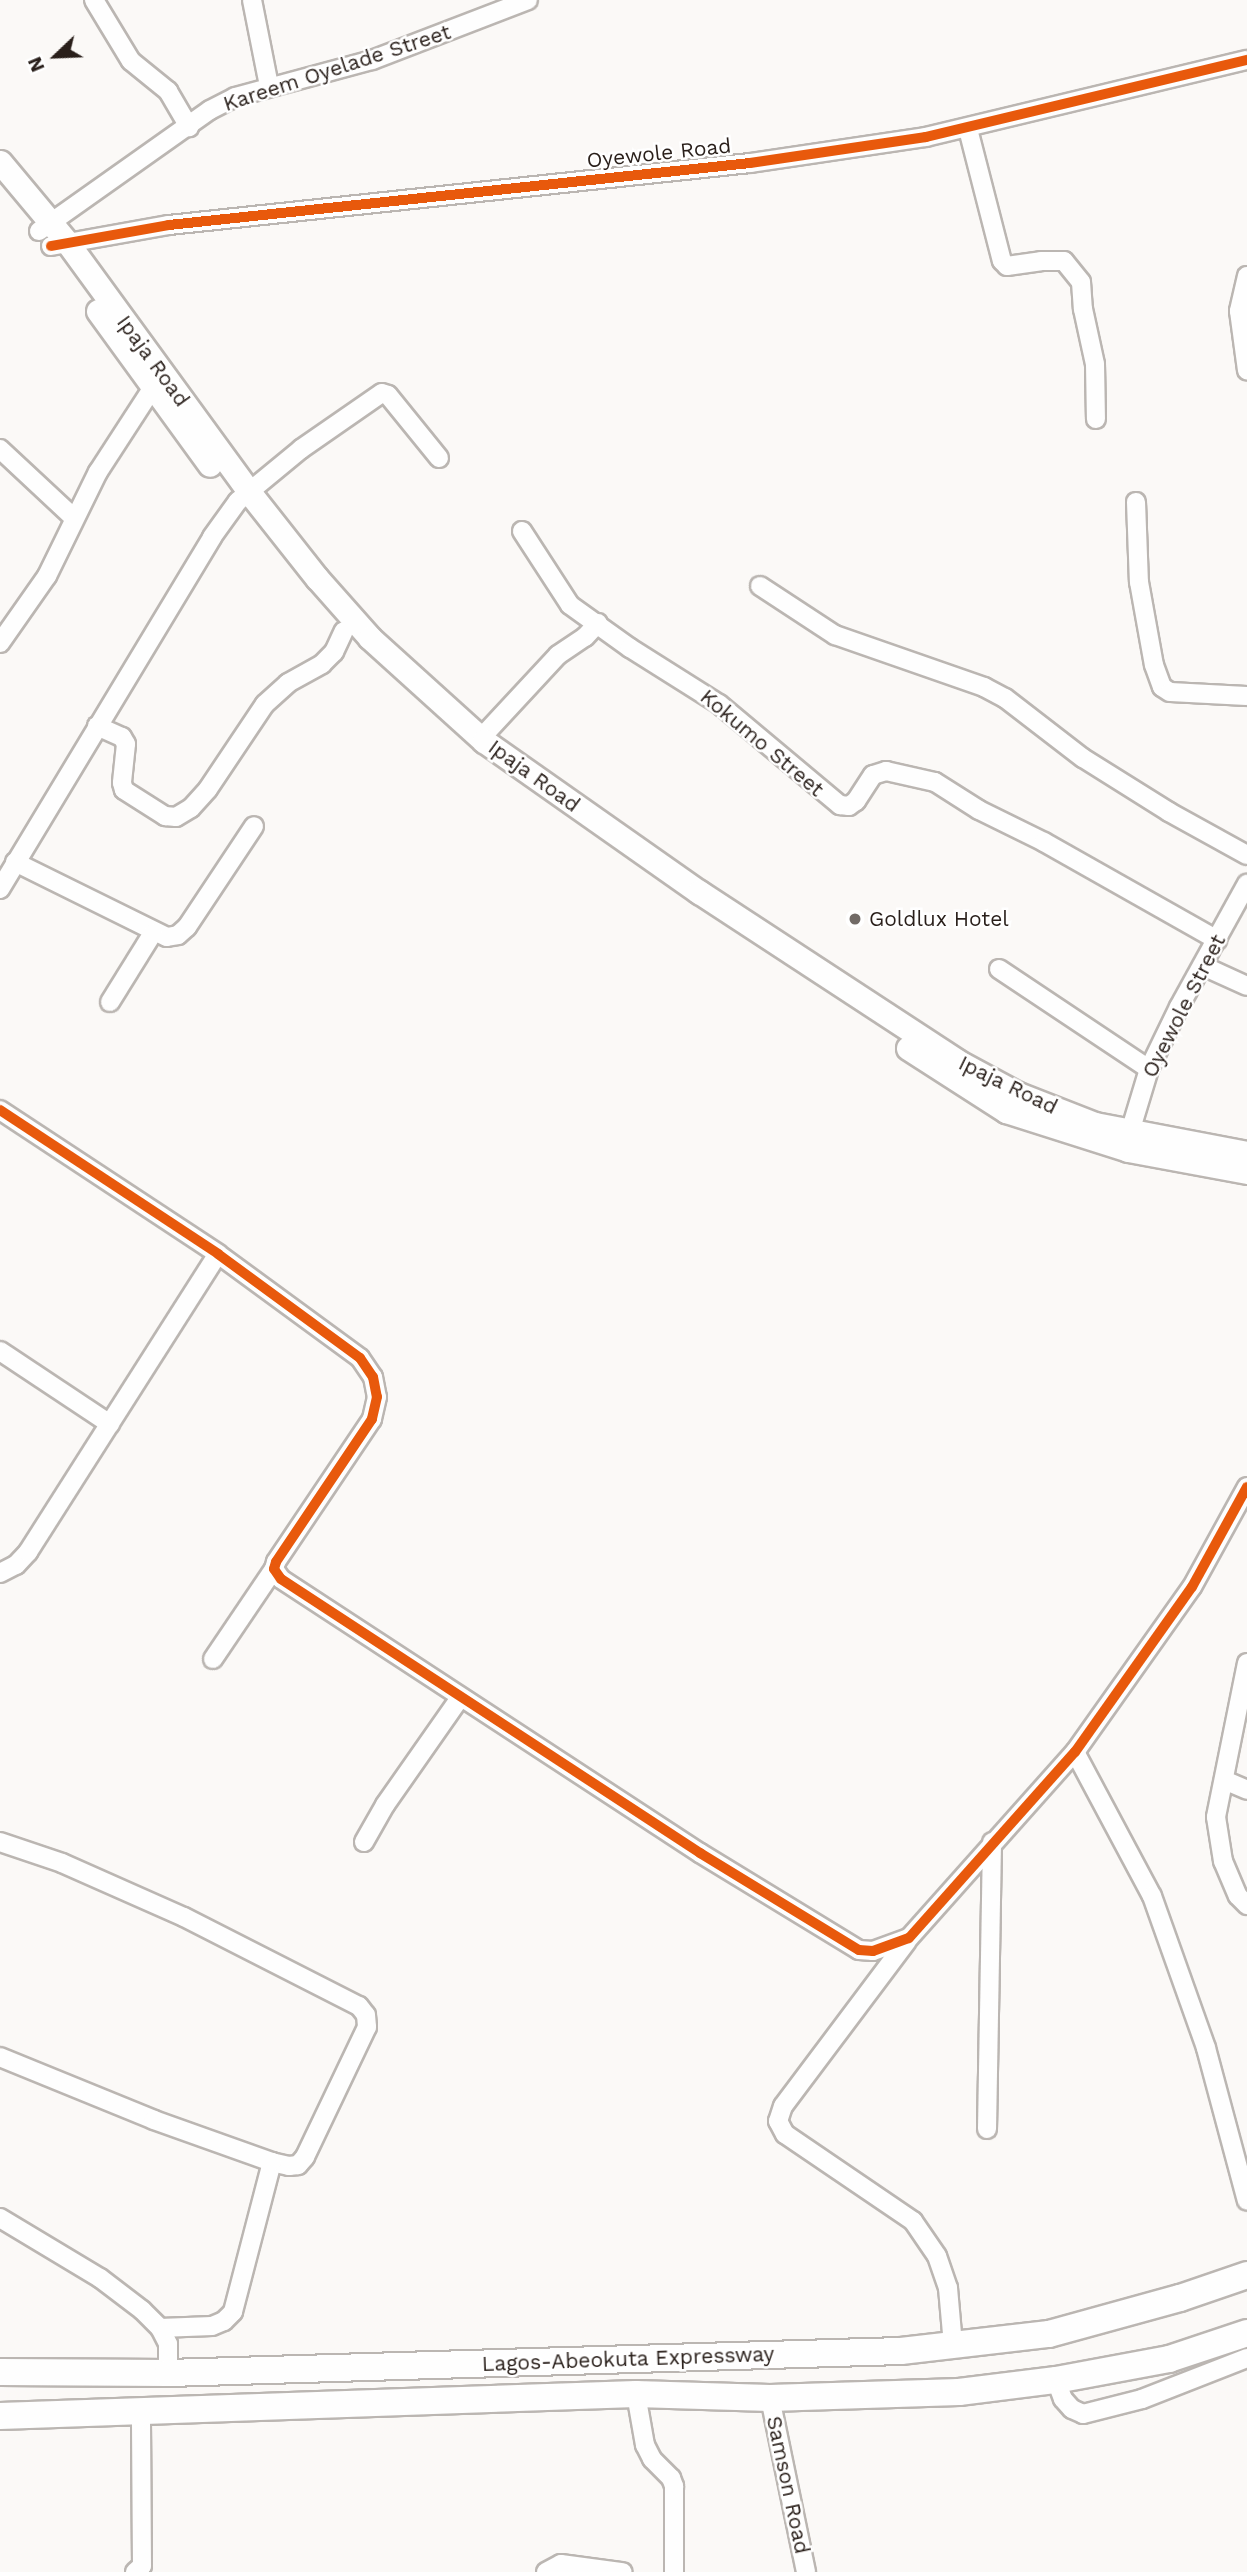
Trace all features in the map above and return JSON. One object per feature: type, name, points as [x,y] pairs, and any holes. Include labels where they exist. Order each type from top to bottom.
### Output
[{"type":"highway","name":"Lagos-Abeokuta Expressway","points":[[0,2372],[168,2373],[901,2351],[1049,2334],[1180,2298],[1247,2275]]},
{"type":"highway","name":"Lagos-Abeokuta Expressway","points":[[0,2416],[636,2394],[770,2398],[959,2392],[1056,2380],[1169,2359],[1247,2333]]},
{"type":"main road","name":"Ipaja Road","points":[[0,162],[243,497],[285,563],[344,631],[410,686],[699,892],[957,1061],[1018,1094],[1065,1113],[1130,1132],[1247,1153]]},
{"type":"main road","name":"Ipaja Road","points":[[0,184],[52,235],[152,388],[243,497],[410,686],[474,750],[548,804],[1006,1111],[1085,1139],[1128,1150],[1247,1172]]},
{"type":"street","points":[[94,0],[131,61],[168,91],[189,127]]},
{"type":"street","points":[[252,0],[269,86]]},
{"type":"street","name":"Kareem Oyelade Street","points":[[52,235],[189,127],[235,97],[372,60],[528,0]]},
{"type":"street","name":"Oyewole Road","points":[[52,235],[750,163],[968,128],[1247,60]]},
{"type":"street","points":[[968,128],[1002,261],[1007,266],[1064,261],[1081,282],[1083,309],[1095,364],[1096,419]]},
{"type":"street","points":[[1247,276],[1242,289],[1240,311],[1247,370]]},
{"type":"street","points":[[0,643],[47,576],[104,462],[152,388]]},
{"type":"street","points":[[0,889],[212,537],[243,497],[301,449],[382,393],[388,395],[439,458]]},
{"type":"street","points":[[0,449],[74,518]]},
{"type":"street","points":[[1136,502],[1139,582],[1157,678],[1170,692],[1247,696]]},
{"type":"street","name":"Kokumo Street","points":[[522,531],[570,605],[630,648],[719,704],[840,805],[849,806],[856,801],[873,775],[886,771],[935,782],[979,810],[1044,842],[1217,940]]},
{"type":"street","points":[[760,586],[816,626],[835,635],[984,687],[1005,698],[1083,758],[1169,813],[1247,855]]},
{"type":"street","points":[[481,738],[558,655],[585,637],[598,623]]},
{"type":"street","points":[[97,726],[122,737],[126,744],[122,783],[124,790],[166,816],[176,817],[191,808],[208,789],[265,704],[288,682],[322,664],[334,652],[344,631]]},
{"type":"street","points":[[15,862],[153,933],[167,937],[178,935],[187,928],[254,826]]},
{"type":"street","name":"Oyewole Street","points":[[1130,1132],[1149,1069],[1247,884]]},
{"type":"street","points":[[110,1002],[153,933]]},
{"type":"street","points":[[1203,966],[1247,986]]},
{"type":"street","points":[[999,968],[1149,1069]]},
{"type":"street","points":[[0,1110],[218,1254],[360,1358],[373,1377],[377,1397],[372,1419],[213,1659]]},
{"type":"street","points":[[0,1573],[16,1565],[28,1552],[218,1254]]},
{"type":"street","points":[[0,1351],[110,1424]]},
{"type":"street","points":[[950,2346],[944,2277],[937,2256],[913,2221],[785,2134],[778,2121],[783,2106],[908,1938],[1075,1752],[1192,1587],[1247,1487]]},
{"type":"street","points":[[274,1569],[281,1578],[460,1698],[700,1853],[859,1950],[873,1951],[908,1938]]},
{"type":"street","points":[[1247,1664],[1216,1817],[1217,1838],[1238,1896],[1247,1905]]},
{"type":"street","points":[[364,1842],[385,1805],[460,1698]]},
{"type":"street","points":[[1075,1752],[1152,1896],[1206,2048],[1247,2201]]},
{"type":"street","points":[[1224,1780],[1247,1790]]},
{"type":"street","points":[[0,1842],[62,1863],[184,1917],[359,2006],[366,2015],[367,2027],[305,2157],[298,2165],[289,2166],[154,2120],[0,2057]]},
{"type":"street","points":[[987,2129],[992,1842]]},
{"type":"street","points":[[160,2328],[212,2326],[224,2321],[233,2312],[272,2162]]},
{"type":"street","points":[[0,2218],[100,2278],[142,2310],[160,2328],[168,2344],[168,2373]]},
{"type":"street","points":[[1056,2380],[1063,2399],[1072,2409],[1083,2414],[1142,2399],[1247,2358]]},
{"type":"street","points":[[636,2394],[645,2445],[652,2459],[674,2486],[674,2572]]},
{"type":"street","name":"Samson Road","points":[[770,2398],[806,2572]]},
{"type":"street","points":[[135,2572],[142,2566],[141,2412]]},
{"type":"street","points":[[546,2572],[561,2564],[622,2572]]},
{"type":"cycle path","points":[[51,246],[169,225],[750,163],[926,137],[1247,60]]},
{"type":"cycle path","points":[[0,1110],[218,1254],[360,1358],[373,1377],[377,1397],[372,1419],[276,1562],[274,1569],[281,1579],[700,1853],[859,1950],[873,1951],[909,1938],[1075,1752],[1192,1587],[1247,1487]]},
{"type":"place","name":"Goldlux Hotel","points":[[855,919]]}]
